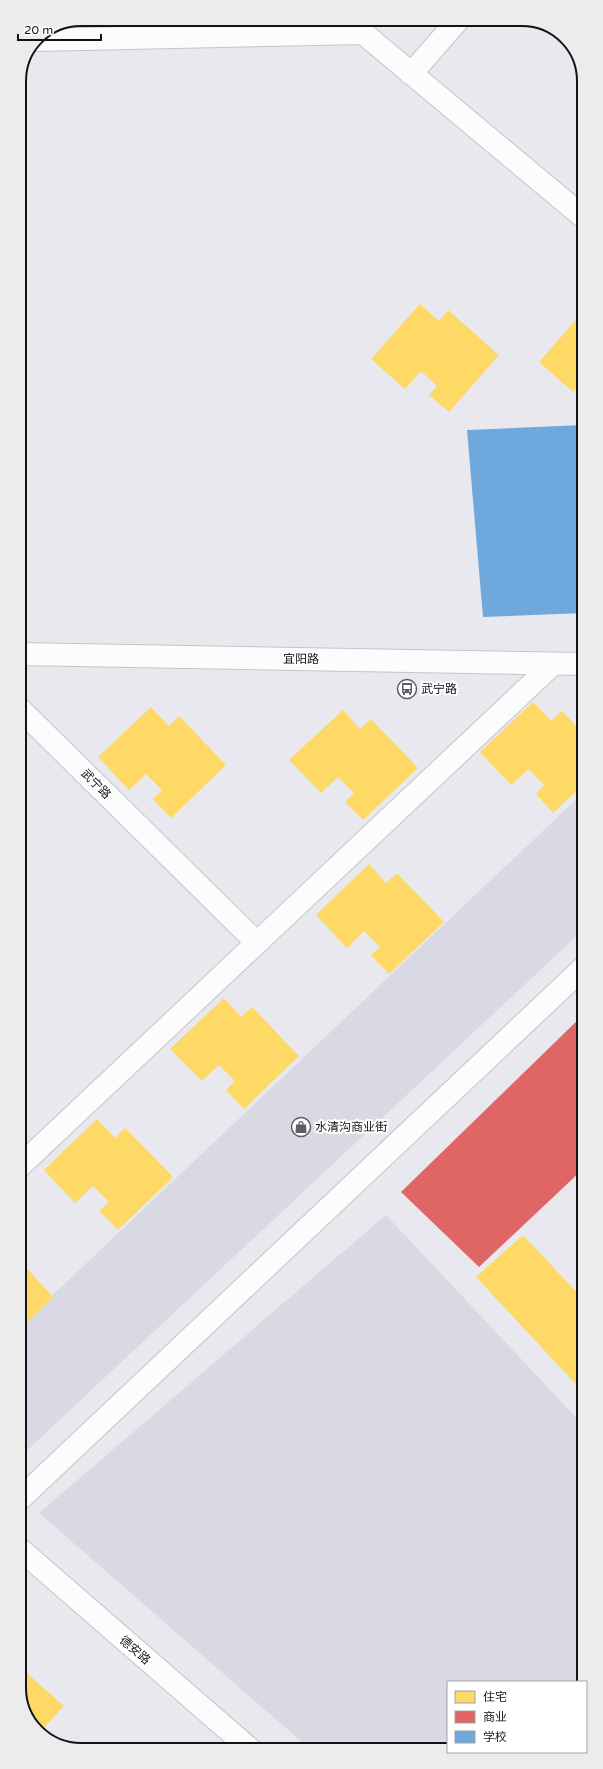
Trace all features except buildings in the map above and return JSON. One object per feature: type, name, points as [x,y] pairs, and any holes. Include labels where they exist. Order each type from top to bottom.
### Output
[{"type":"street","points":[[412,74],[453,26]]},
{"type":"street","points":[[44,40],[363,33],[577,212]]},
{"type":"street","name":"宜阳路","points":[[26,654],[577,664]]},
{"type":"street","points":[[26,1160],[552,664]]},
{"type":"street","name":"武宁路","points":[[26,715],[257,943]]},
{"type":"street","points":[[26,1493],[577,974]]},
{"type":"street","name":"德安路","points":[[26,1554],[243,1743]]},
{"type":"shaded area","name":"水清沟商业街","points":[[577,799],[577,936],[26,1451],[26,1320]]},
{"type":"shaded area","points":[[386,1215],[577,1419],[577,1681],[447,1681],[447,1743],[303,1743],[39,1513]]},
{"type":"place","name":"武宁路","points":[[407,689]]},
{"type":"place","name":"水清沟商业街","points":[[301,1127]]}]
